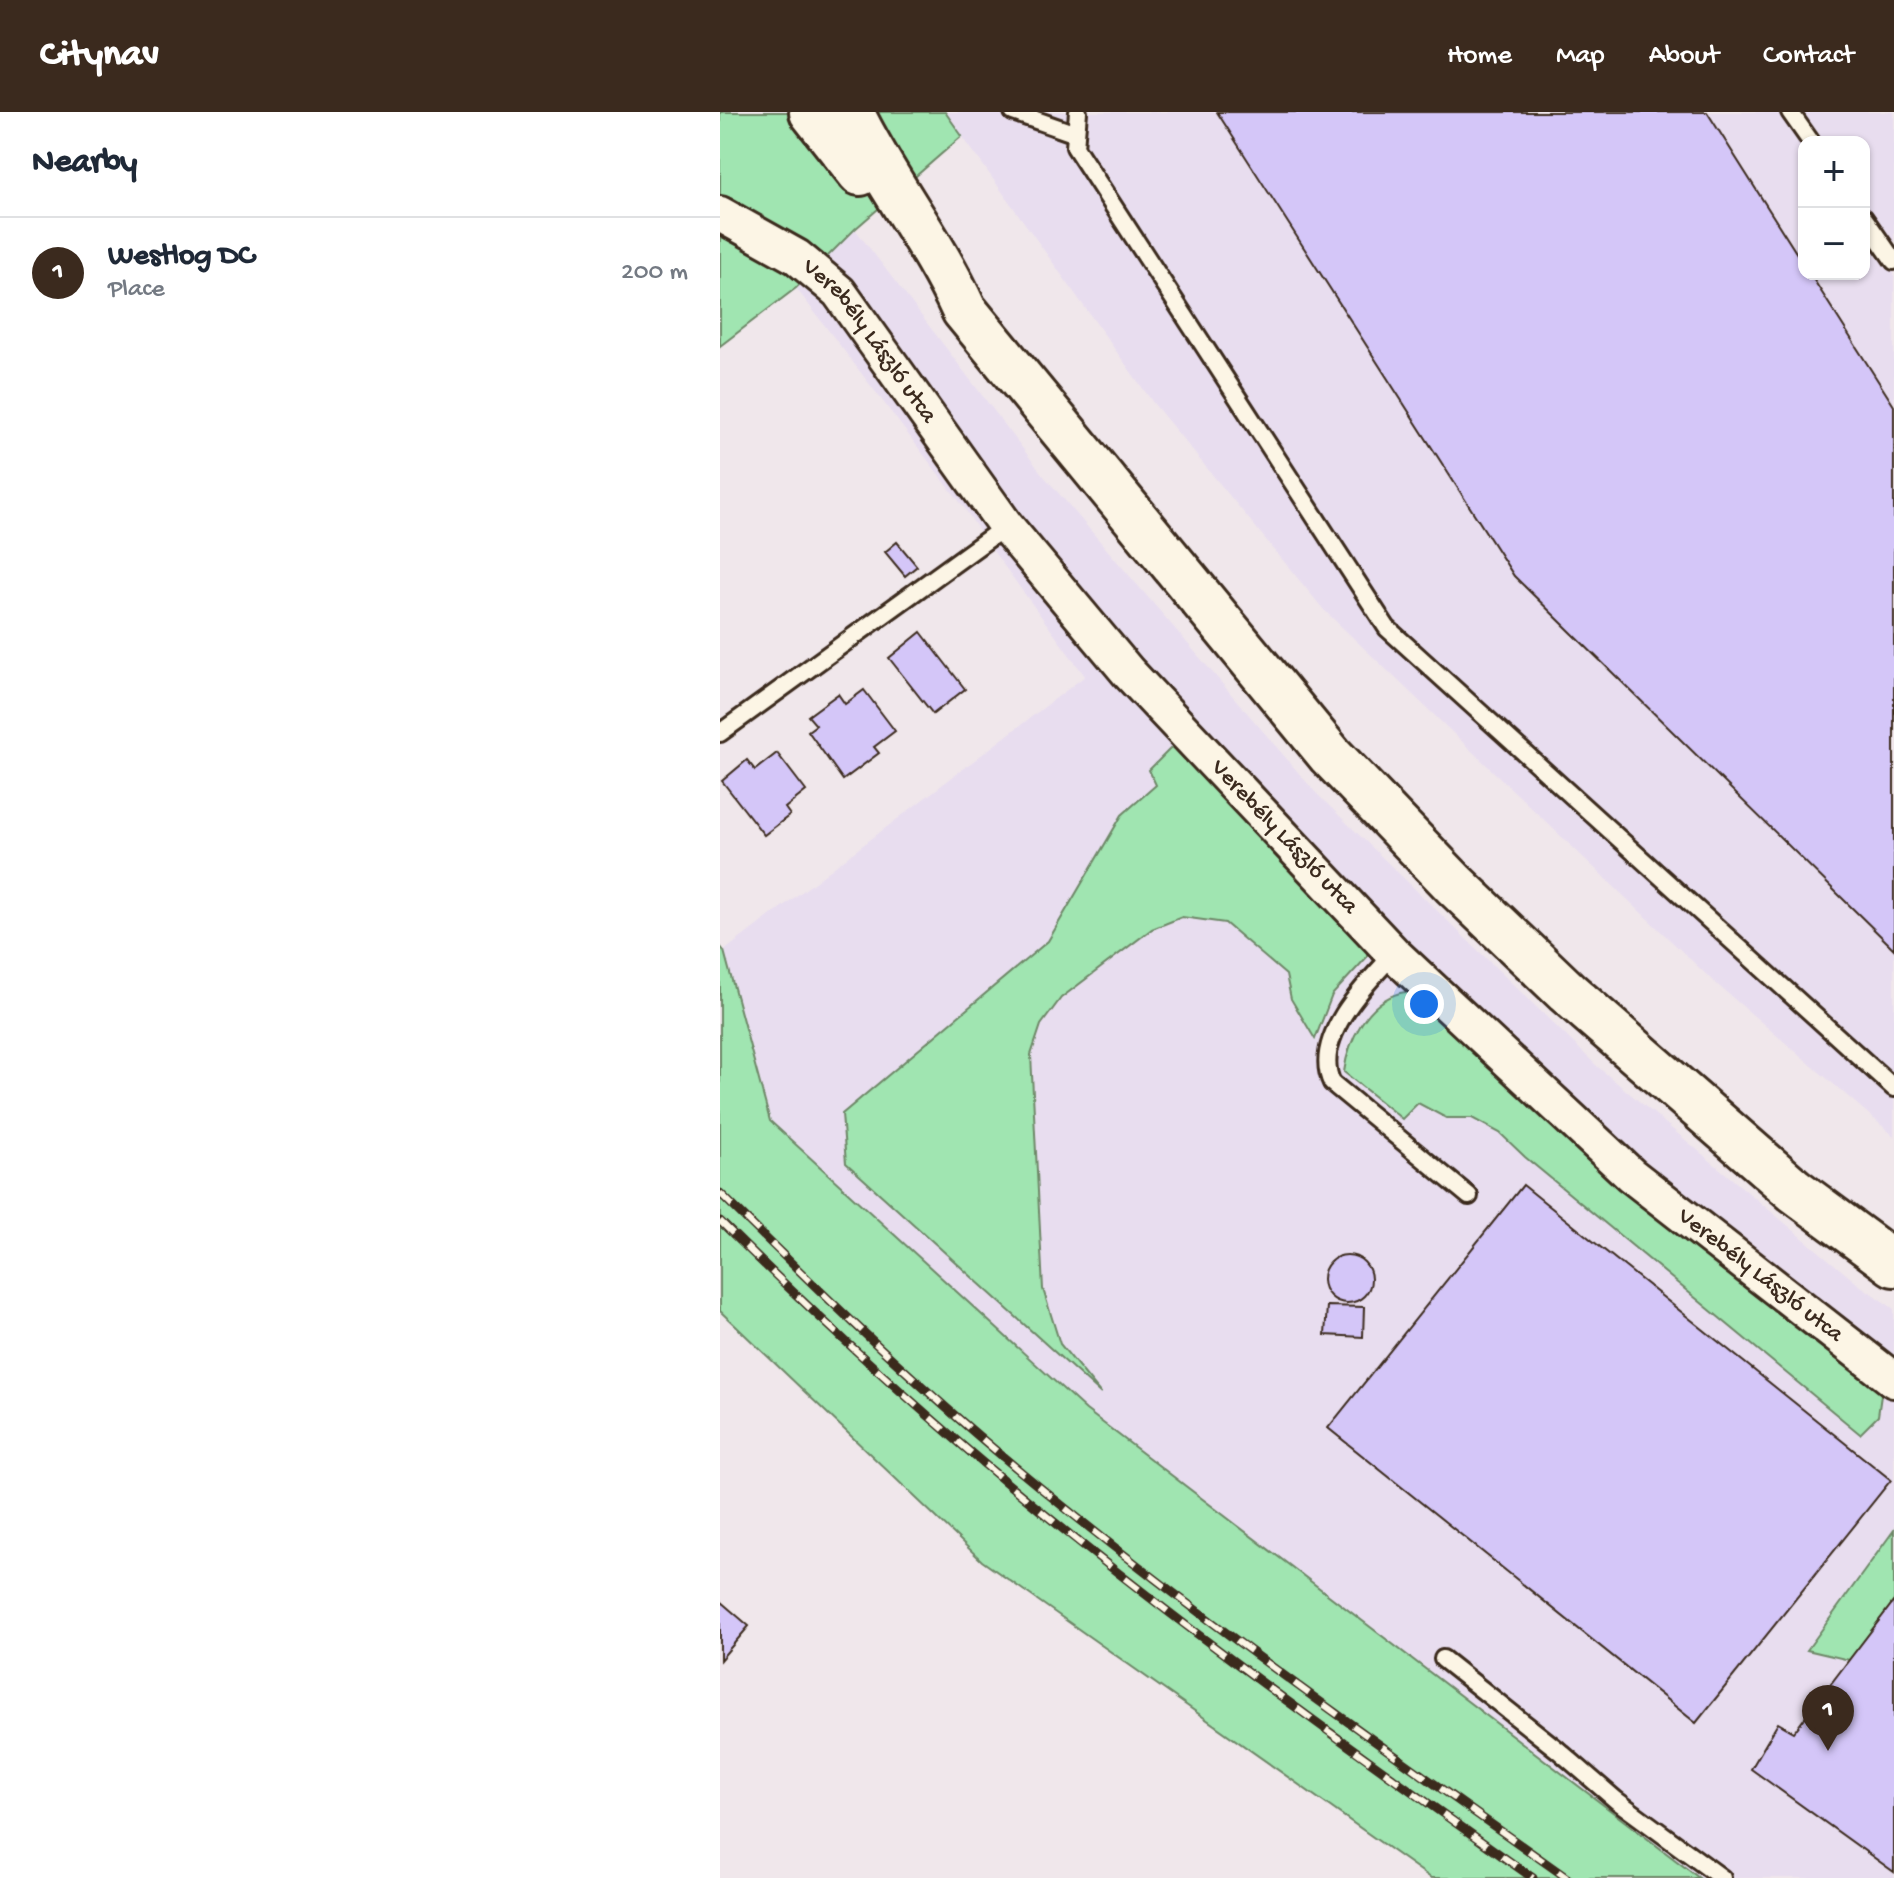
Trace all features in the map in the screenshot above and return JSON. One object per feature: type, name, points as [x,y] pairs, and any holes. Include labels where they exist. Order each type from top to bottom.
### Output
[{"type":"main road","points":[[812,112],[844,151],[950,301],[964,310]]},
{"type":"main road","points":[[851,112],[874,157],[952,283],[964,310],[1330,755],[1444,873],[1567,992],[1770,1169],[1894,1264]]},
{"type":"street","name":"Verebély László utca","points":[[728,223],[797,257],[839,292],[1006,526],[1128,672],[1394,954],[1631,1175],[1894,1380]]},
{"type":"lane","points":[[1013,112],[1076,134]]},
{"type":"lane","points":[[1078,112],[1075,147],[1387,628],[1894,1088]]},
{"type":"lane","points":[[1790,112],[1807,136]]},
{"type":"lane","points":[[1870,227],[1894,261]]},
{"type":"lane","points":[[720,733],[1006,526]]},
{"type":"lane","points":[[1394,954],[1348,1006],[1334,1035],[1327,1072],[1332,1083],[1469,1196]]},
{"type":"lane","points":[[1443,1659],[1616,1800],[1722,1878]]},
{"type":"shaded area","points":[[945,112],[1894,112],[1894,1136],[1712,980],[1324,610],[1154,404]]},
{"type":"shaded area","points":[[855,229],[1043,475],[1316,793],[1598,1067],[1858,1284],[1894,1309],[1894,1878],[1699,1878],[1086,1410],[770,1121],[724,951],[1085,676],[963,506],[796,288]]},
{"type":"green space","points":[[720,112],[945,112],[962,136],[855,229],[796,288],[720,346]]},
{"type":"green space","points":[[1191,728],[1368,924],[1367,957],[1332,995],[1315,1039],[1291,999],[1286,975],[1225,923],[1182,917],[1152,929],[1061,998],[1041,1025],[1031,1055],[1043,1289],[1060,1344],[1101,1394],[846,1163],[842,1114],[1048,941],[1122,815],[1156,785],[1149,770]]},
{"type":"green space","points":[[720,946],[724,951],[770,1121],[1086,1410],[1699,1878],[1431,1878],[982,1561],[720,1311]]},
{"type":"green space","points":[[1425,991],[1882,1388],[1878,1416],[1860,1434],[1500,1133],[1472,1118],[1446,1118],[1418,1103],[1402,1119],[1344,1072],[1361,1024],[1378,1005],[1403,992]]},
{"type":"green space","points":[[1894,1530],[1894,1601],[1849,1660],[1807,1650]]},
{"type":"building","points":[[1217,112],[1707,112],[1798,256],[1798,280],[1814,280],[1894,406],[1894,949],[1514,576]]},
{"type":"building","points":[[897,542],[917,566],[905,576],[885,552]]},
{"type":"building","points":[[921,632],[965,689],[933,714],[889,658]]},
{"type":"building","points":[[864,690],[895,731],[874,747],[879,753],[843,780],[808,731],[816,725],[808,716],[838,694],[845,704]]},
{"type":"building","points":[[777,753],[806,791],[785,808],[790,815],[764,835],[722,781],[747,760],[755,770]]},
{"type":"building","points":[[1523,1185],[1891,1480],[1696,1723],[1328,1428]]},
{"type":"building","points":[[1347,1255],[1356,1256],[1364,1262],[1370,1270],[1370,1288],[1364,1296],[1356,1302],[1347,1303],[1338,1302],[1330,1296],[1324,1288],[1323,1279],[1324,1270],[1330,1262],[1338,1256]]},
{"type":"building","points":[[1327,1306],[1364,1307],[1363,1337],[1325,1335]]},
{"type":"building","points":[[720,1601],[749,1626],[720,1660]]},
{"type":"building","points":[[1894,1601],[1894,1872],[1751,1769],[1778,1723],[1794,1732]]},
{"type":"railway","points":[[720,1193],[924,1388],[1064,1507],[1276,1670],[1567,1878]]},
{"type":"railway","points":[[720,1221],[882,1375],[1049,1518],[1254,1676],[1533,1878]]},
{"type":"place","name":"Westlog DC","points":[[1828,1751]]}]
